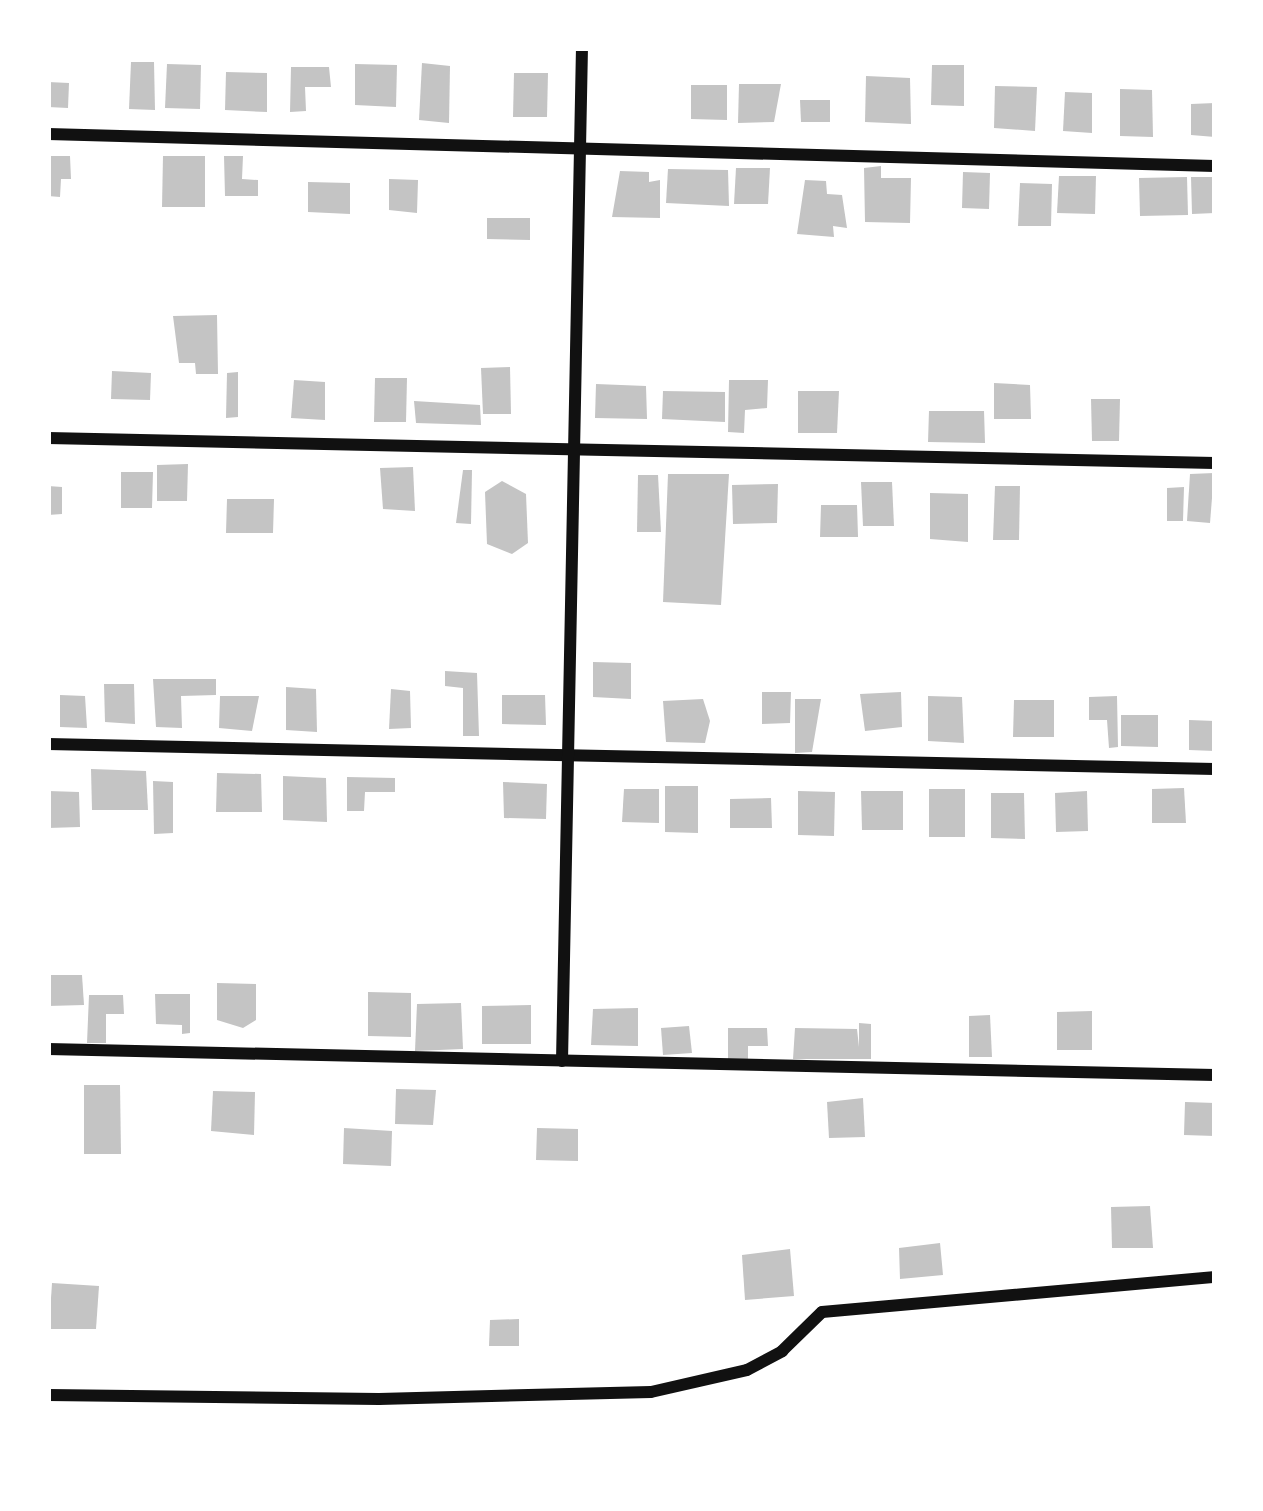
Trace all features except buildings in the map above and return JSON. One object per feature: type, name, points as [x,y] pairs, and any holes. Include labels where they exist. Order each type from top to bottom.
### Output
[{"type":"street","points":[[562,1061],[582,48]]},
{"type":"street","points":[[48,134],[1215,166]]},
{"type":"street","points":[[48,438],[1215,463]]},
{"type":"street","points":[[48,744],[1215,769]]},
{"type":"street","points":[[48,1049],[1215,1075]]},
{"type":"street","points":[[48,1395],[402,1399],[651,1392],[747,1370],[822,1312],[1215,1277]]}]
